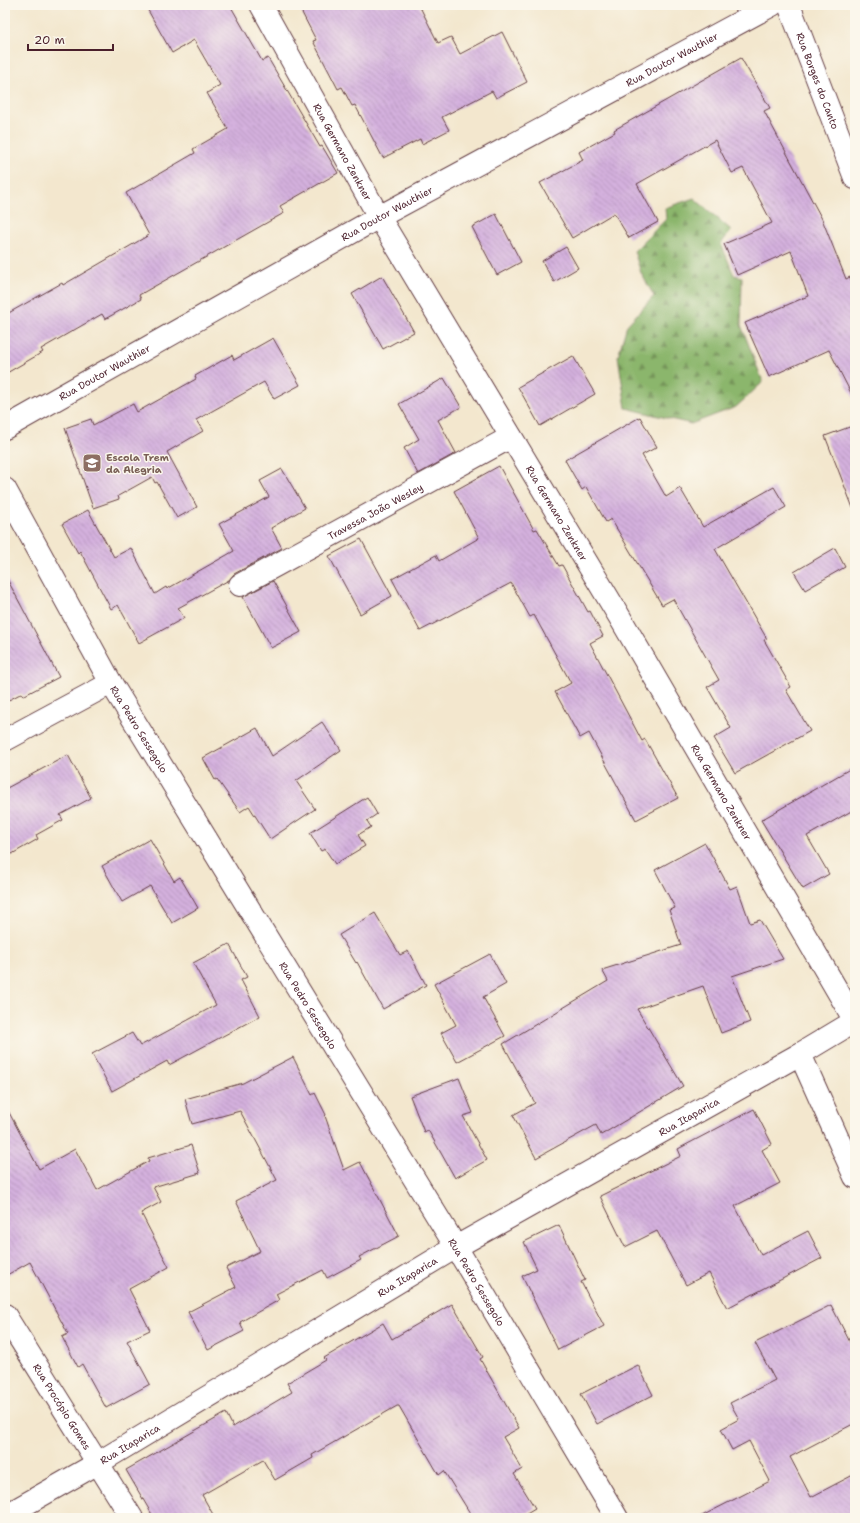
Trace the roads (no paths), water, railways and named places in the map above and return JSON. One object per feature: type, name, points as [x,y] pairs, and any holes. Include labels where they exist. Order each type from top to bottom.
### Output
[{"type":"street","name":"Rua Germano Zenkner","points":[[261,5],[379,217],[619,616],[855,1021]]},
{"type":"street","name":"Rua Doutor Wauthier","points":[[5,428],[379,217],[772,5]]},
{"type":"street","name":"Rua Borges do Canto","points":[[789,5],[855,178]]},
{"type":"street","name":"Travessa João Wesley","points":[[240,585],[511,437]]},
{"type":"street","name":"Rua Pedro Sessegolo","points":[[5,489],[111,683],[456,1247],[617,1518]]},
{"type":"street","points":[[5,740],[111,683]]},
{"type":"street","name":"Rua Itaparica","points":[[5,1516],[98,1462],[456,1247],[800,1054],[855,1021]]},
{"type":"street","points":[[800,1054],[855,1177]]},
{"type":"street","name":"Rua Procópio Gomes","points":[[5,1316],[132,1518]]},
{"type":"place","name":"Escola Trem da Alegria","points":[[92,463]]}]
